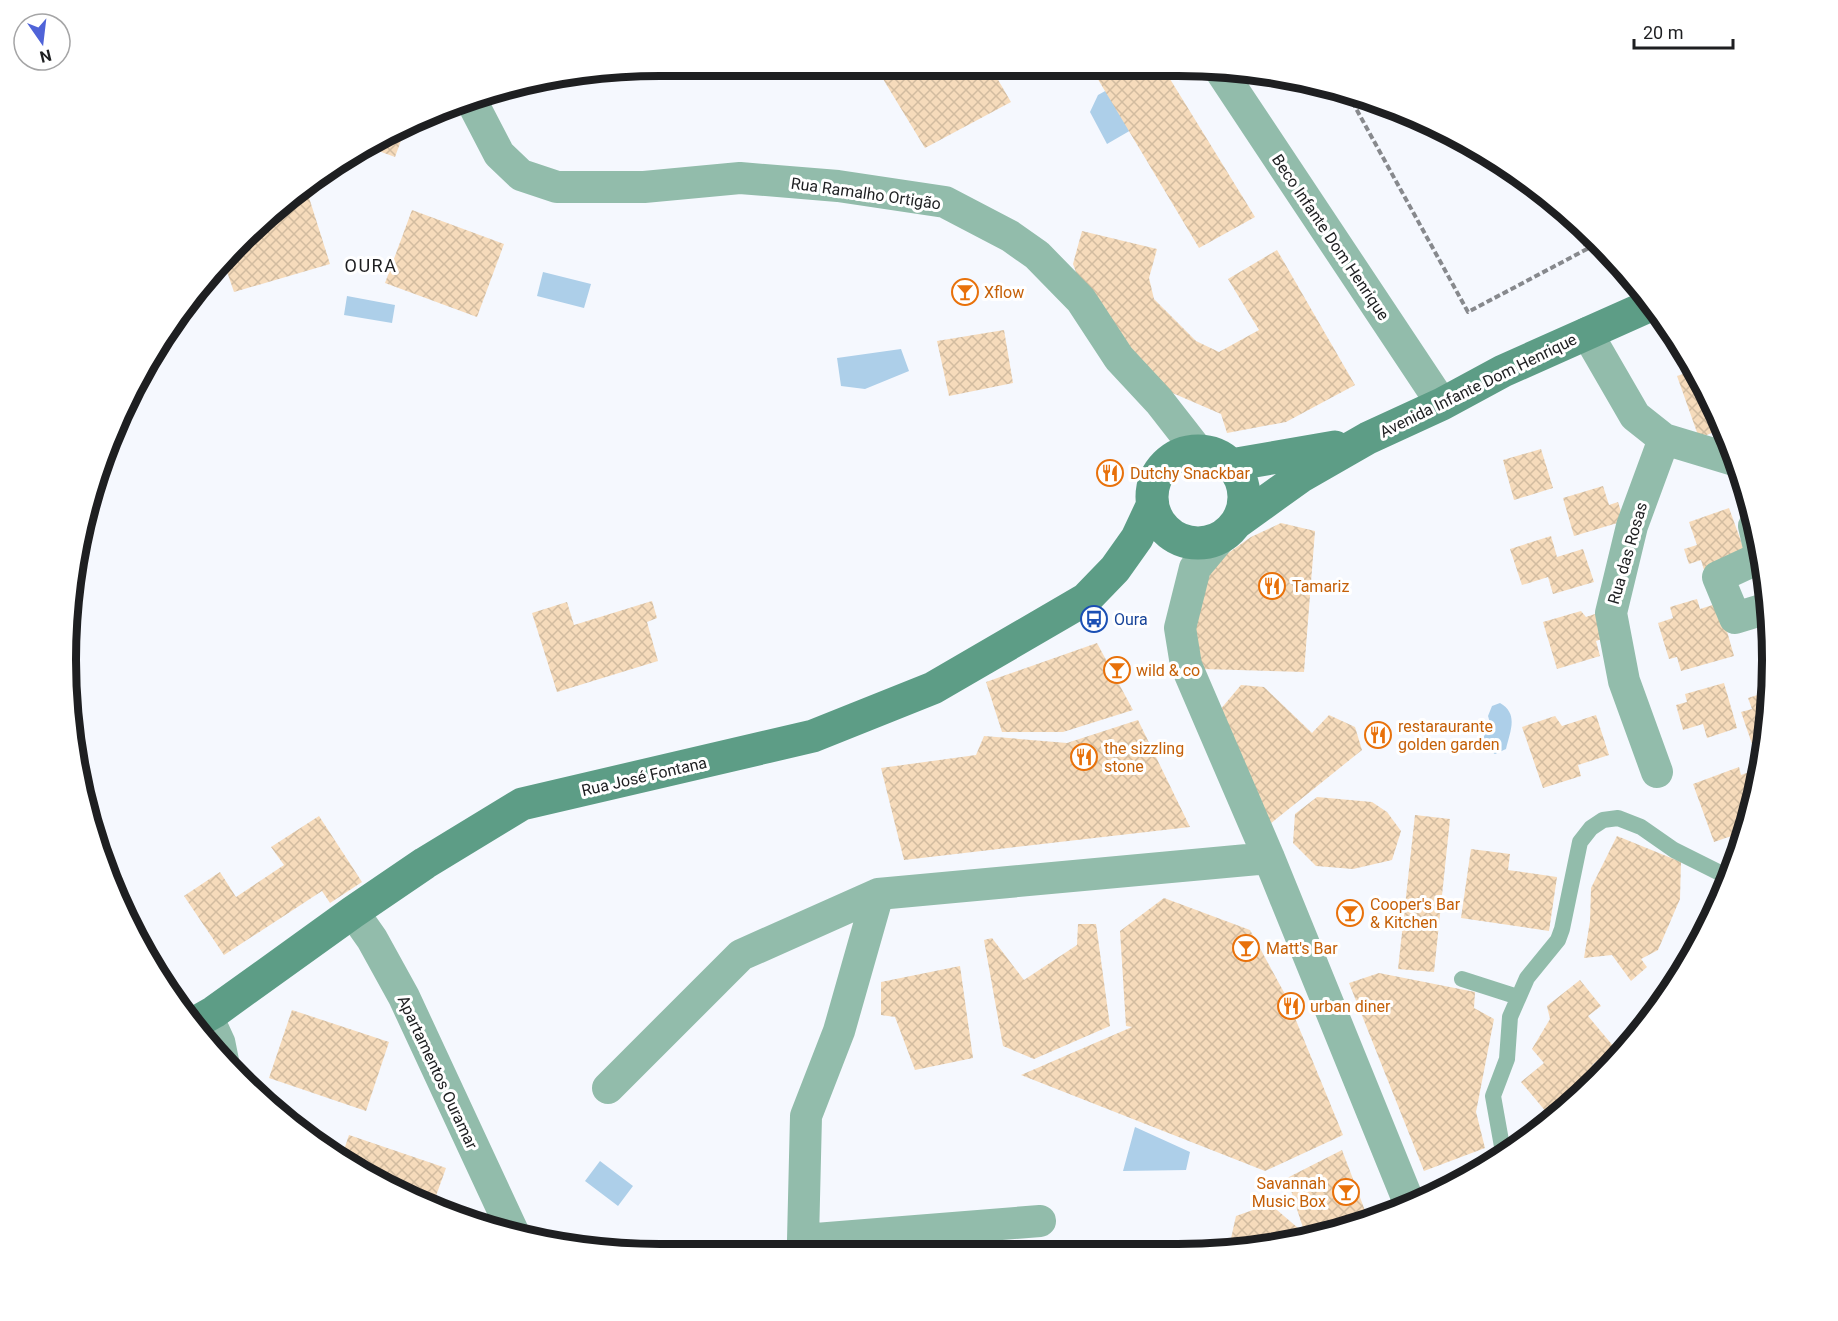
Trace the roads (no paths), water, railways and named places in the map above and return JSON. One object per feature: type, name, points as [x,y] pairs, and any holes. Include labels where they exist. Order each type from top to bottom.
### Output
[{"type":"street","name":"Beco Infante Dom Henrique","points":[[1226,79],[1442,404]]},
{"type":"street","name":"Rua Ramalho Ortigão","points":[[474,107],[499,154],[521,175],[557,187],[644,187],[740,178],[838,186],[945,202],[1010,236],[1037,255],[1081,300],[1119,358],[1159,401],[1198,451]]},
{"type":"street","name":"Avenida Infante Dom Henrique","points":[[1587,333],[1634,296]]},
{"type":"street","name":"Avenida Infante Dom Henrique","points":[[1229,530],[1300,477],[1368,438],[1442,404],[1503,371],[1643,308]]},
{"type":"street","points":[[1587,333],[1635,416],[1664,439],[1725,457]]},
{"type":"street","name":"Avenida Infante Dom Henrique","points":[[1231,465],[1323,450],[1368,438]]},
{"type":"street","name":"Rua das Rosas","points":[[1657,772],[1624,681],[1611,613],[1632,526],[1664,439]]},
{"type":"street","points":[[1229,530],[1194,544],[1180,541],[1167,533],[1157,521],[1152,506],[1153,483],[1160,470],[1177,456],[1198,451],[1210,452],[1231,465],[1240,478],[1244,493],[1243,509],[1229,530],[1195,568],[1180,628],[1186,665],[1269,858],[1407,1197]]},
{"type":"street","name":"Rua José Fontana","points":[[204,1018],[425,863],[522,804],[813,736],[933,688],[1086,599],[1115,569],[1137,538],[1152,506]]},
{"type":"street","name":"Rua José Fontana","points":[[1115,569],[1180,541]]},
{"type":"street","points":[[1752,560],[1718,577],[1736,618],[1759,611]]},
{"type":"street","points":[[608,1088],[741,956],[878,894],[1269,858]]},
{"type":"street","points":[[878,894],[839,1031],[806,1116],[804,1240],[858,1244],[1040,1221]]},
{"type":"street","name":"Apartamentos Ouramar","points":[[353,912],[372,939],[404,997],[510,1225]]},
{"type":"lane","points":[[1502,1146],[1493,1096],[1507,1059],[1510,1017],[1527,978],[1558,940],[1580,842],[1591,828],[1603,820],[1618,818],[1641,827],[1674,850],[1721,874]]},
{"type":"lane","points":[[1462,979],[1518,997]]},
{"type":"lane","points":[[204,1018],[227,1040],[230,1055]]},
{"type":"water","points":[[1116,85],[1138,126],[1107,144],[1090,112],[1098,95]]},
{"type":"water","points":[[543,272],[591,284],[584,308],[537,296]]},
{"type":"water","points":[[347,296],[395,305],[392,323],[344,315]]},
{"type":"water","points":[[901,349],[909,371],[865,389],[841,386],[837,358]]},
{"type":"water","points":[[1500,703],[1510,712],[1512,723],[1506,749],[1495,754],[1484,747],[1482,739],[1491,726],[1488,716],[1492,706]]},
{"type":"water","points":[[1135,1127],[1190,1152],[1186,1170],[1123,1171]]},
{"type":"water","points":[[600,1161],[633,1186],[618,1206],[585,1181]]},
{"type":"place","name":"Xflow","points":[[965,292]]},
{"type":"place","name":"Dutchy Snackbar","points":[[1110,473]]},
{"type":"place","name":"Tamariz","points":[[1272,586]]},
{"type":"place","name":"Oura","points":[[1094,619]]},
{"type":"place","name":"wild & co","points":[[1117,670]]},
{"type":"place","name":"restaraurante golden garden","points":[[1378,735]]},
{"type":"place","name":"the sizzling stone","points":[[1084,757]]},
{"type":"place","name":"Cooper's Bar & Kitchen","points":[[1350,913]]},
{"type":"place","name":"Matt's Bar","points":[[1246,948]]},
{"type":"place","name":"urban diner","points":[[1291,1006]]},
{"type":"place","name":"Savannah Music Box","points":[[1346,1192]]},
{"type":"district","name":"OURA","points":[[371,266]]}]
